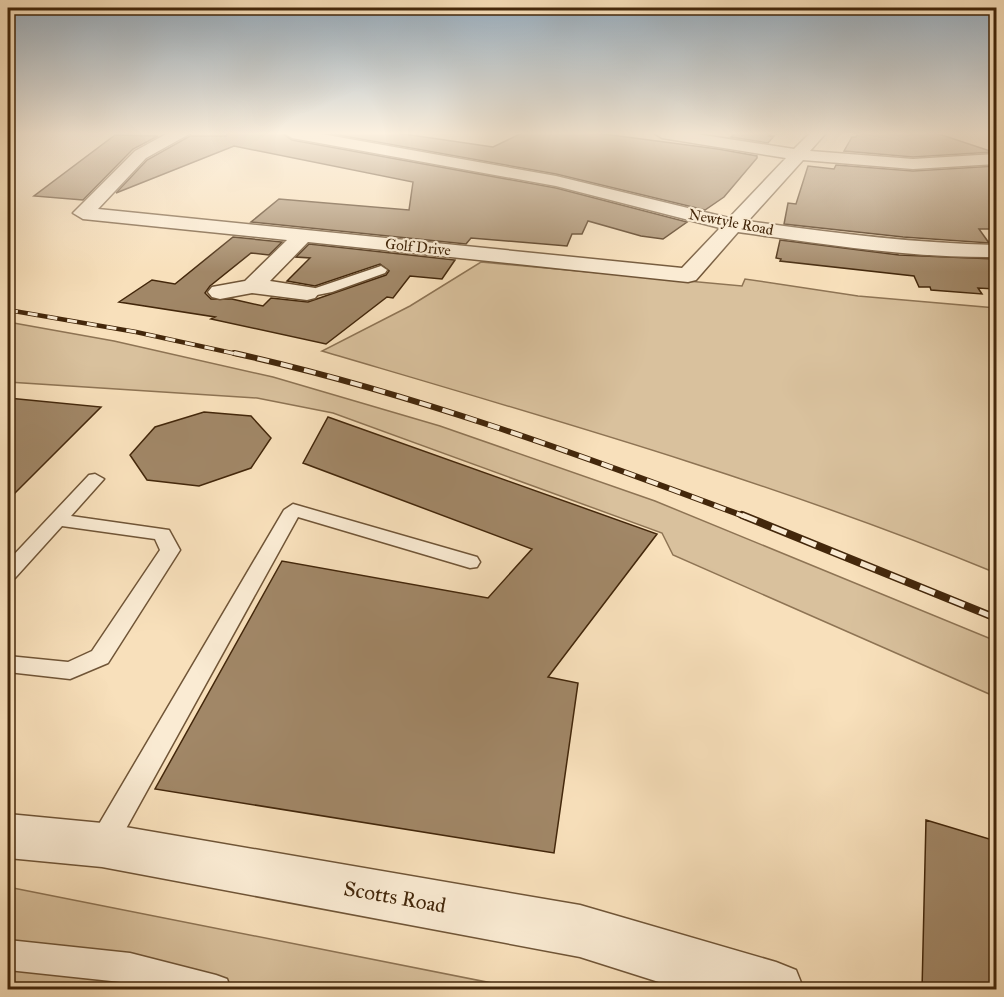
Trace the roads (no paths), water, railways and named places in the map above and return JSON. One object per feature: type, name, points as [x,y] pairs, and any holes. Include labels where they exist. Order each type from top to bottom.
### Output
[{"type":"street","name":"Golf Drive","points":[[116,180],[83,213],[688,275],[732,225]]},
{"type":"street","name":"Newtyle Road","points":[[548,180],[732,225],[845,241],[946,250],[996,251]]},
{"type":"street","points":[[732,225],[774,180]]},
{"type":"street","points":[[252,286],[303,236]]},
{"type":"street","points":[[220,292],[252,286],[307,293]]},
{"type":"street","name":"Scotts Road","points":[[8,836],[102,845],[580,931],[776,990]]},
{"type":"lane","points":[[307,293],[330,290],[381,270]]},
{"type":"lane","points":[[8,573],[95,479]]},
{"type":"lane","points":[[102,845],[293,510],[470,562]]},
{"type":"lane","points":[[8,664],[70,671],[100,657],[170,550],[162,534],[57,520]]},
{"type":"lane","points":[[8,955],[130,968],[216,990]]},
{"type":"railway","points":[[8,310],[136,332],[241,355]]},
{"type":"railway","points":[[234,353],[429,405],[620,470],[746,517]]},
{"type":"railway","points":[[742,515],[996,618]]}]
